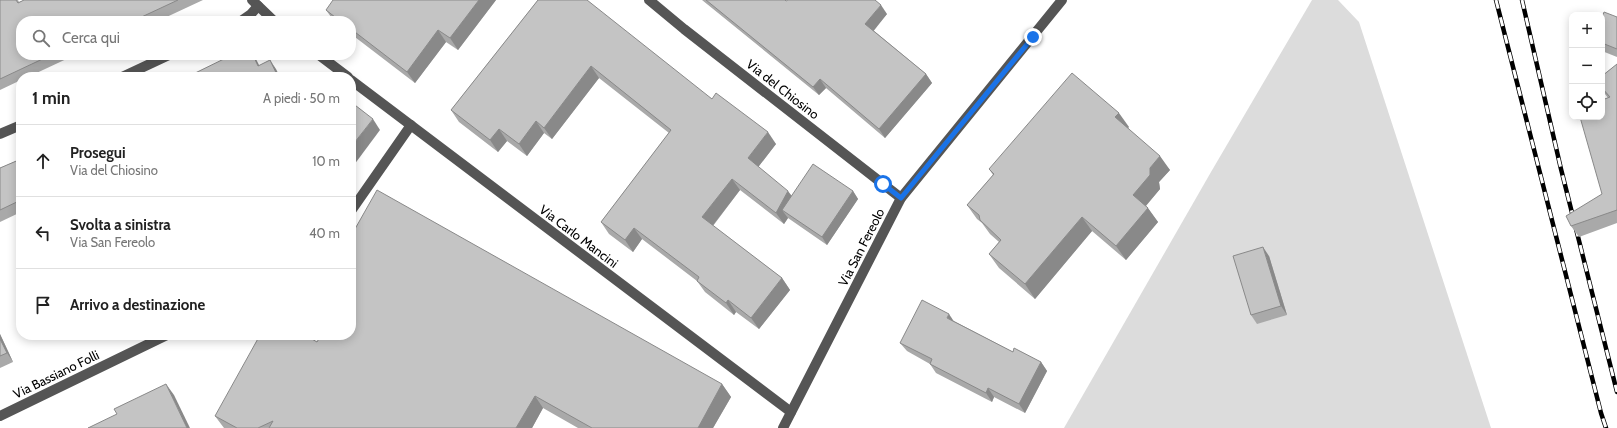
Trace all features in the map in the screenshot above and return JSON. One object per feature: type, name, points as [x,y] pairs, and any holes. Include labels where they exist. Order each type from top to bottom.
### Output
[{"type":"street","name":"Via del Chiosino","points":[[649,0],[901,198]]},
{"type":"street","name":"Via San Fereolo","points":[[783,428],[901,198],[1062,0]]},
{"type":"street","points":[[248,16],[251,14],[255,3],[269,16]]},
{"type":"street","points":[[133,72],[158,60]]},
{"type":"street","points":[[326,60],[341,72]]},
{"type":"street","name":"Via Carlo Mancini","points":[[356,84],[791,412]]},
{"type":"street","points":[[356,204],[411,125]]},
{"type":"street","points":[[0,134],[16,127]]},
{"type":"street","name":"Via Bassiano Folli","points":[[0,416],[157,340]]},
{"type":"shaded area","points":[[1312,0],[1338,0],[1359,22],[1491,428],[1064,428],[1211,172]]},
{"type":"building","points":[[0,0],[16,0],[18,3],[24,0],[178,0],[144,16],[16,16],[16,60],[40,60],[0,79]]},
{"type":"building","points":[[333,0],[479,0],[450,38],[438,30],[407,72],[356,33],[356,16],[334,16],[326,10]]},
{"type":"building","points":[[538,0],[587,0],[712,99],[716,93],[768,132],[748,158],[788,191],[776,213],[732,179],[702,217],[782,278],[751,318],[728,300],[726,303],[697,281],[699,277],[634,228],[625,240],[601,222],[671,130],[591,66],[544,128],[536,121],[519,144],[499,129],[490,140],[451,110]]},
{"type":"building","points":[[706,0],[875,0],[881,5],[865,24],[926,74],[879,129],[820,79],[813,87]]},
{"type":"building","points":[[1605,12],[1617,17],[1617,49],[1605,44]]},
{"type":"building","points":[[222,60],[255,60],[258,66],[270,60],[276,72],[197,72]]},
{"type":"building","points":[[1617,64],[1617,210],[1571,226],[1566,216],[1602,194],[1581,120],[1605,120],[1605,99],[1610,97],[1605,91],[1605,74]]},
{"type":"building","points":[[1072,73],[1119,113],[1115,117],[1160,156],[1150,168],[1150,175],[1133,195],[1148,208],[1116,246],[1082,217],[1025,284],[989,254],[1001,240],[980,220],[979,215],[967,205],[994,174],[989,169]]},
{"type":"building","points":[[356,106],[373,119],[356,141]]},
{"type":"building","points":[[16,161],[16,202],[0,210],[0,168]]},
{"type":"building","points":[[813,164],[853,191],[822,237],[782,210]]},
{"type":"building","points":[[377,190],[722,384],[698,428],[592,428],[535,396],[516,428],[269,428],[273,421],[258,428],[237,428],[215,416],[257,340],[314,340],[317,342],[318,340],[356,340],[356,227]]},
{"type":"building","points":[[1263,247],[1281,306],[1251,315],[1233,256]]},
{"type":"building","points":[[922,300],[949,314],[947,318],[1013,352],[1014,348],[1041,362],[1019,404],[988,388],[986,393],[930,364],[932,359],[900,343]]},
{"type":"building","points":[[0,339],[7,353],[0,356]]},
{"type":"building","points":[[166,384],[187,428],[88,428],[117,414],[114,409]]},
{"type":"railway","points":[[1496,0],[1606,428]]},
{"type":"railway","points":[[1522,0],[1561,169],[1617,392]]},
{"type":"route","points":[[883,184],[901,198],[1033,37]]}]
